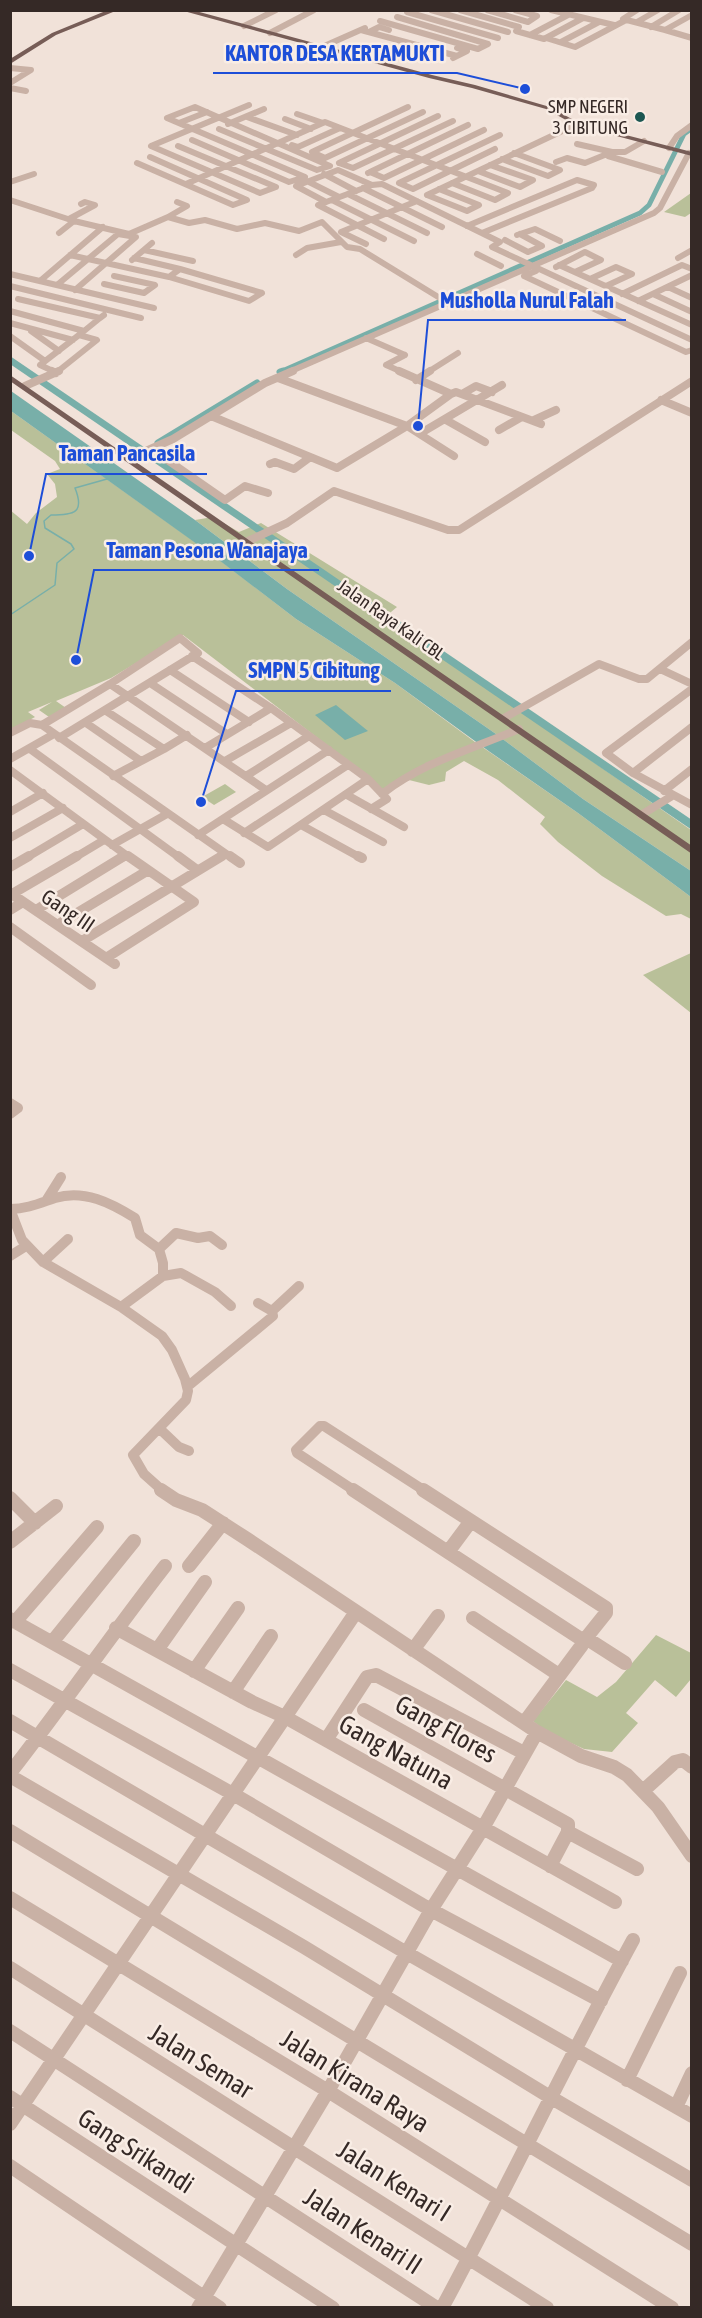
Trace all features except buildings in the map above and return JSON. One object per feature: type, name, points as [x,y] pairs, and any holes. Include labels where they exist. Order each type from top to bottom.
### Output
[{"type":"main road","points":[[10,62],[54,34],[115,10]]},
{"type":"main road","points":[[186,11],[518,99],[553,110],[577,124],[690,153]]},
{"type":"main road","name":"Jalan Raya Kali CBL","points":[[10,377],[130,458],[692,850]]},
{"type":"street","points":[[244,26],[276,10]]},
{"type":"street","points":[[270,33],[314,10]]},
{"type":"street","points":[[383,22],[400,10]]},
{"type":"street","points":[[431,10],[508,32]]},
{"type":"street","points":[[460,10],[519,27]]},
{"type":"street","points":[[438,38],[488,11],[528,22],[537,16],[516,10]]},
{"type":"street","points":[[582,10],[637,22],[692,38]]},
{"type":"street","points":[[614,25],[553,11],[516,31],[575,47],[625,20],[623,19],[637,10]]},
{"type":"street","points":[[637,22],[658,10]]},
{"type":"street","points":[[651,27],[679,10]]},
{"type":"street","points":[[322,47],[409,11],[498,38]]},
{"type":"street","points":[[530,35],[568,15]]},
{"type":"street","points":[[665,30],[692,15]]},
{"type":"street","points":[[383,22],[478,49],[488,44],[397,17]]},
{"type":"street","points":[[546,38],[583,18]]},
{"type":"street","points":[[561,42],[598,22]]},
{"type":"street","points":[[361,30],[455,57],[467,51],[379,27],[369,32]]},
{"type":"street","points":[[680,34],[692,28]]},
{"type":"street","points":[[10,68],[31,70],[10,83]]},
{"type":"street","points":[[10,88],[26,91]]},
{"type":"street","points":[[178,146],[276,188],[262,194],[151,146],[249,105]]},
{"type":"street","points":[[192,140],[291,182],[305,177],[167,118],[195,107],[298,147],[340,128]]},
{"type":"street","points":[[408,107],[312,152],[325,158],[422,112],[436,117],[339,163],[353,168],[452,121],[466,126],[368,173],[384,178],[483,130],[498,135],[399,183],[413,189],[495,149],[481,144]]},
{"type":"street","points":[[150,157],[248,200],[233,205],[137,163],[150,157],[219,129],[264,109]]},
{"type":"street","points":[[179,123],[207,112]]},
{"type":"street","points":[[297,114],[395,148],[508,193],[495,200],[452,183]]},
{"type":"street","points":[[247,117],[297,135]]},
{"type":"street","points":[[388,117],[402,122]]},
{"type":"street","points":[[285,119],[311,129]]},
{"type":"street","points":[[186,184],[323,123]]},
{"type":"street","points":[[439,189],[479,205],[467,211],[427,195],[439,189],[452,183],[466,176],[478,171],[514,153],[577,124]]},
{"type":"street","points":[[419,125],[432,130]]},
{"type":"street","points":[[675,149],[677,135],[692,125]]},
{"type":"street","points":[[219,129],[318,170],[330,166],[282,142]]},
{"type":"street","points":[[450,134],[464,140]]},
{"type":"street","points":[[563,153],[585,163],[608,154],[626,152],[644,141]]},
{"type":"street","points":[[577,144],[662,172]]},
{"type":"street","points":[[502,159],[548,176],[560,170],[514,153]]},
{"type":"street","points":[[130,458],[152,450],[278,378],[444,301],[657,212],[690,153]]},
{"type":"street","points":[[556,162],[567,158],[575,159]]},
{"type":"street","points":[[478,171],[520,187],[533,180],[490,165]]},
{"type":"street","points":[[139,173],[149,169]]},
{"type":"street","points":[[372,184],[341,170],[324,174],[296,187],[332,200],[413,240],[457,221]]},
{"type":"street","points":[[10,182],[34,174]]},
{"type":"street","points":[[324,174],[402,207],[442,227]]},
{"type":"street","points":[[467,226],[577,180],[594,185],[592,188],[485,234]]},
{"type":"street","points":[[307,181],[332,200]]},
{"type":"street","points":[[384,239],[318,206],[372,184],[382,184],[467,226],[528,252],[542,246],[520,234]]},
{"type":"street","points":[[348,194],[427,233]]},
{"type":"street","points":[[10,200],[72,220],[129,234],[187,206],[177,202]]},
{"type":"street","points":[[366,244],[341,232],[417,201]]},
{"type":"street","points":[[59,233],[72,220],[97,204],[85,202],[81,204]]},
{"type":"street","points":[[10,211],[18,206]]},
{"type":"street","points":[[511,208],[526,215]]},
{"type":"street","points":[[318,217],[329,212]]},
{"type":"street","points":[[450,217],[461,213]]},
{"type":"street","points":[[168,217],[189,223],[205,220],[237,229],[246,229],[264,222],[299,231],[322,222],[348,248],[360,249],[444,301]]},
{"type":"street","points":[[330,224],[343,219]]},
{"type":"street","points":[[485,234],[520,222]]},
{"type":"street","points":[[40,281],[103,227]]},
{"type":"street","points":[[501,266],[473,255],[535,229],[560,241]]},
{"type":"street","points":[[57,285],[118,234],[135,237],[75,290]]},
{"type":"street","points":[[296,255],[307,248],[341,242]]},
{"type":"street","points":[[93,294],[152,243]]},
{"type":"street","points":[[161,254],[170,246]]},
{"type":"street","points":[[492,247],[692,340]]},
{"type":"street","points":[[144,250],[193,261]]},
{"type":"street","points":[[678,258],[692,250]]},
{"type":"street","points":[[575,272],[601,260],[585,252],[559,265],[524,276],[686,352],[692,350]]},
{"type":"street","points":[[70,255],[169,277],[249,301],[262,293],[180,268],[134,258]]},
{"type":"street","points":[[600,312],[639,286],[682,264],[692,269]]},
{"type":"street","points":[[559,265],[692,326]]},
{"type":"street","points":[[590,279],[616,267],[632,274],[606,286]]},
{"type":"street","points":[[169,277],[180,268]]},
{"type":"street","points":[[670,288],[692,275]]},
{"type":"street","points":[[104,284],[143,293],[155,285],[114,276]]},
{"type":"street","points":[[12,277],[40,281],[154,308]]},
{"type":"street","points":[[638,301],[692,280]]},
{"type":"street","points":[[10,286],[141,318]]},
{"type":"street","points":[[639,286],[692,312]]},
{"type":"street","points":[[670,288],[691,297]]},
{"type":"street","points":[[13,300],[100,318],[40,365],[56,373]]},
{"type":"street","points":[[119,311],[130,302]]},
{"type":"street","points":[[10,311],[97,340],[56,373],[24,386]]},
{"type":"street","points":[[10,323],[79,335]]},
{"type":"street","points":[[23,326],[59,351]]},
{"type":"street","points":[[678,334],[692,326]]},
{"type":"street","points":[[10,336],[45,361]]},
{"type":"street","points":[[366,338],[405,355],[386,365],[451,394]]},
{"type":"street","points":[[416,380],[458,353]]},
{"type":"street","points":[[278,378],[407,426],[454,456]]},
{"type":"street","points":[[248,541],[287,523],[331,492],[339,491],[448,530],[459,530],[692,381]]},
{"type":"street","points":[[421,433],[502,385]]},
{"type":"street","points":[[462,394],[476,386],[492,392]]},
{"type":"street","points":[[211,416],[331,467],[339,467],[407,426],[456,392],[520,418],[537,422],[556,410]]},
{"type":"street","points":[[661,400],[692,413]]},
{"type":"street","points":[[499,430],[520,418]]},
{"type":"street","points":[[446,420],[484,442]]},
{"type":"street","points":[[152,450],[225,500],[245,486],[268,493]]},
{"type":"street","points":[[270,464],[275,462],[294,469],[309,458]]},
{"type":"street","points":[[10,759],[86,723],[198,652],[180,638],[42,725]]},
{"type":"street","points":[[504,718],[599,664],[644,680],[692,642]]},
{"type":"street","points":[[192,656],[271,708],[368,779],[387,799],[371,809]]},
{"type":"street","points":[[660,669],[692,684]]},
{"type":"street","points":[[170,670],[249,722]]},
{"type":"street","points":[[150,683],[227,734]]},
{"type":"street","points":[[110,684],[266,790]]},
{"type":"street","points":[[690,693],[606,751],[608,756],[667,796],[692,805]]},
{"type":"street","points":[[205,748],[271,708]]},
{"type":"street","points":[[106,711],[164,749]]},
{"type":"street","points":[[10,733],[28,723],[36,722],[42,725],[240,863]]},
{"type":"street","points":[[86,723],[141,761]]},
{"type":"street","points":[[225,761],[291,723]]},
{"type":"street","points":[[633,773],[692,727]]},
{"type":"street","points":[[382,794],[424,765],[461,753],[519,729]]},
{"type":"street","points":[[113,776],[187,735]]},
{"type":"street","points":[[246,776],[309,736]]},
{"type":"street","points":[[30,748],[197,870]]},
{"type":"street","points":[[198,835],[329,750]]},
{"type":"street","points":[[244,833],[348,765]]},
{"type":"street","points":[[642,814],[667,796],[692,769]]},
{"type":"street","points":[[10,770],[170,888],[194,903],[106,958]]},
{"type":"street","points":[[10,784],[22,778]]},
{"type":"street","points":[[223,819],[268,847],[368,779]]},
{"type":"street","points":[[10,812],[43,793]]},
{"type":"street","points":[[346,795],[404,827]]},
{"type":"street","points":[[10,838],[63,808]]},
{"type":"street","points":[[324,810],[383,842]]},
{"type":"street","points":[[11,894],[167,814]]},
{"type":"street","points":[[10,867],[83,825]]},
{"type":"street","points":[[301,825],[362,858]]},
{"type":"street","points":[[82,941],[225,854]]},
{"type":"street","points":[[36,910],[126,855]]},
{"type":"street","points":[[57,925],[147,871]]},
{"type":"street","name":"Gang III","points":[[11,894],[115,964]]},
{"type":"street","points":[[10,910],[23,902]]},
{"type":"street","points":[[10,927],[91,985]]},
{"type":"street","points":[[10,1103],[18,1108],[10,1114]]},
{"type":"street","points":[[45,1201],[61,1177]]},
{"type":"street","points":[[163,1276],[163,1263],[159,1249],[140,1235],[135,1218],[106,1201],[74,1195],[45,1201],[34,1208],[10,1209],[26,1246],[43,1262],[121,1307],[152,1328],[167,1342],[187,1387],[186,1400],[134,1454],[136,1464],[171,1497],[195,1505],[537,1732],[581,1756],[619,1770],[644,1790],[690,1850]]},
{"type":"street","points":[[159,1249],[172,1235],[180,1232],[198,1238],[213,1237],[222,1245]]},
{"type":"street","points":[[43,1262],[68,1239]]},
{"type":"street","points":[[10,1256],[26,1246]]},
{"type":"street","points":[[121,1307],[163,1276],[181,1273],[215,1292],[231,1306]]},
{"type":"street","points":[[272,1311],[299,1286]]},
{"type":"street","points":[[258,1303],[272,1311]]},
{"type":"street","points":[[187,1387],[273,1316],[272,1311]]},
{"type":"street","points":[[524,1723],[584,1641],[606,1613],[606,1608],[322,1425],[296,1450],[297,1453],[584,1641],[625,1663]]},
{"type":"street","points":[[159,1428],[179,1447],[189,1451]]},
{"type":"street","points":[[10,1498],[35,1522]]},
{"type":"street","points":[[10,1542],[56,1506]]},
{"type":"street","points":[[448,1552],[471,1521]]},
{"type":"street","points":[[189,1566],[223,1523]]},
{"type":"street","points":[[96,1527],[13,1620],[622,1961]]},
{"type":"street","points":[[53,1641],[134,1541]]},
{"type":"street","points":[[165,1566],[116,1628],[66,1700],[10,1774],[692,2180]]},
{"type":"street","points":[[157,1650],[205,1582]]},
{"type":"street","points":[[194,1671],[238,1608]]},
{"type":"street","points":[[10,2124],[16,2101],[53,2058],[118,1965],[356,1612]]},
{"type":"street","points":[[413,1650],[438,1616]]},
{"type":"street","points":[[472,1618],[559,1675]]},
{"type":"street","name":"Gang Natuna","points":[[116,1628],[233,1692],[285,1717],[615,1902]]},
{"type":"street","points":[[233,1692],[271,1636]]},
{"type":"street","points":[[10,1670],[233,1794],[430,1910],[601,2001]]},
{"type":"street","points":[[326,1740],[367,1677],[376,1675],[524,1753]]},
{"type":"street","name":"Gang Flores","points":[[364,1710],[568,1824],[568,1832]]},
{"type":"street","points":[[10,1721],[206,1833],[405,1952],[692,2116]]},
{"type":"street","points":[[201,2302],[328,2091],[405,1952],[483,1828],[537,1732]]},
{"type":"street","points":[[644,1790],[675,1762],[683,1760],[692,1767]]},
{"type":"street","points":[[10,1831],[692,2244]]},
{"type":"street","points":[[550,1866],[568,1832],[637,1869]]},
{"type":"street","name":"Jalan Kirana Raya","points":[[10,1898],[328,2091],[672,2307]]},
{"type":"street","points":[[440,2307],[500,2201],[574,2048],[633,1940]]},
{"type":"street","name":"Jalan Semar","points":[[10,1968],[294,2147]]},
{"type":"street","points":[[627,2080],[680,1973]]},
{"type":"street","name":"Jalan Kenari II","points":[[10,2031],[440,2307]]},
{"type":"street","points":[[676,2107],[692,2073]]},
{"type":"street","name":"Gang Srikandi","points":[[16,2101],[333,2307]]},
{"type":"street","name":"Jalan Kenari I","points":[[294,2147],[468,2257]]},
{"type":"street","points":[[10,2166],[201,2302],[220,2307]]},
{"type":"street","points":[[468,2257],[547,2307]]},
{"type":"green space","points":[[691,193],[691,213],[685,217],[664,212]]},
{"type":"green space","points":[[11,411],[213,555],[296,619],[395,683],[578,813],[691,897],[691,919],[681,914],[666,916],[602,876],[558,842],[540,824],[545,817],[498,780],[464,761],[446,772],[445,781],[429,785],[409,780],[384,793],[366,775],[183,635],[111,678],[56,701],[66,708],[49,717],[39,710],[52,702],[28,712],[35,717],[11,730],[10,510],[27,524],[36,513],[57,497],[55,484],[47,474],[60,469],[55,461],[11,430]]},
{"type":"green space","points":[[213,517],[239,532],[261,523],[397,607],[385,617],[691,830],[691,871],[583,799],[496,734],[287,589],[195,520]]},
{"type":"green space","points":[[225,784],[236,792],[214,805],[202,797]]},
{"type":"green space","points":[[691,953],[691,1013],[643,975]]},
{"type":"green space","points":[[656,1635],[691,1653],[691,1679],[676,1697],[655,1680],[626,1713],[638,1723],[612,1752],[584,1749],[545,1731],[533,1721],[566,1680],[597,1697],[616,1682]]},
{"type":"water","points":[[11,391],[195,520],[287,589],[496,734],[583,799],[691,871],[691,897],[578,813],[395,683],[296,619],[215,557],[11,411]]},
{"type":"water","points":[[336,705],[368,731],[345,740],[315,715]]},
{"type":"waterway","points":[[283,371],[280,372],[640,213],[649,205],[684,134],[691,129]]},
{"type":"waterway","points":[[10,359],[692,826]]},
{"type":"waterway","points":[[158,443],[257,383]]},
{"type":"waterway","points":[[10,615],[55,585],[57,563],[74,549],[71,544],[45,528],[44,521],[51,515],[71,513],[78,508],[75,488],[107,479]]},
{"type":"place","name":"KANTOR DESA KERTAMUKTI","points":[[525,89]]},
{"type":"place","name":"SMP NEGERI 3 CIBITUNG","points":[[640,117]]},
{"type":"place","name":"Musholla Nurul Falah","points":[[418,426]]},
{"type":"place","name":"Taman Pancasila","points":[[29,556]]},
{"type":"place","name":"Taman Pesona Wanajaya","points":[[76,660]]},
{"type":"place","name":"SMPN 5 Cibitung","points":[[201,802]]}]
